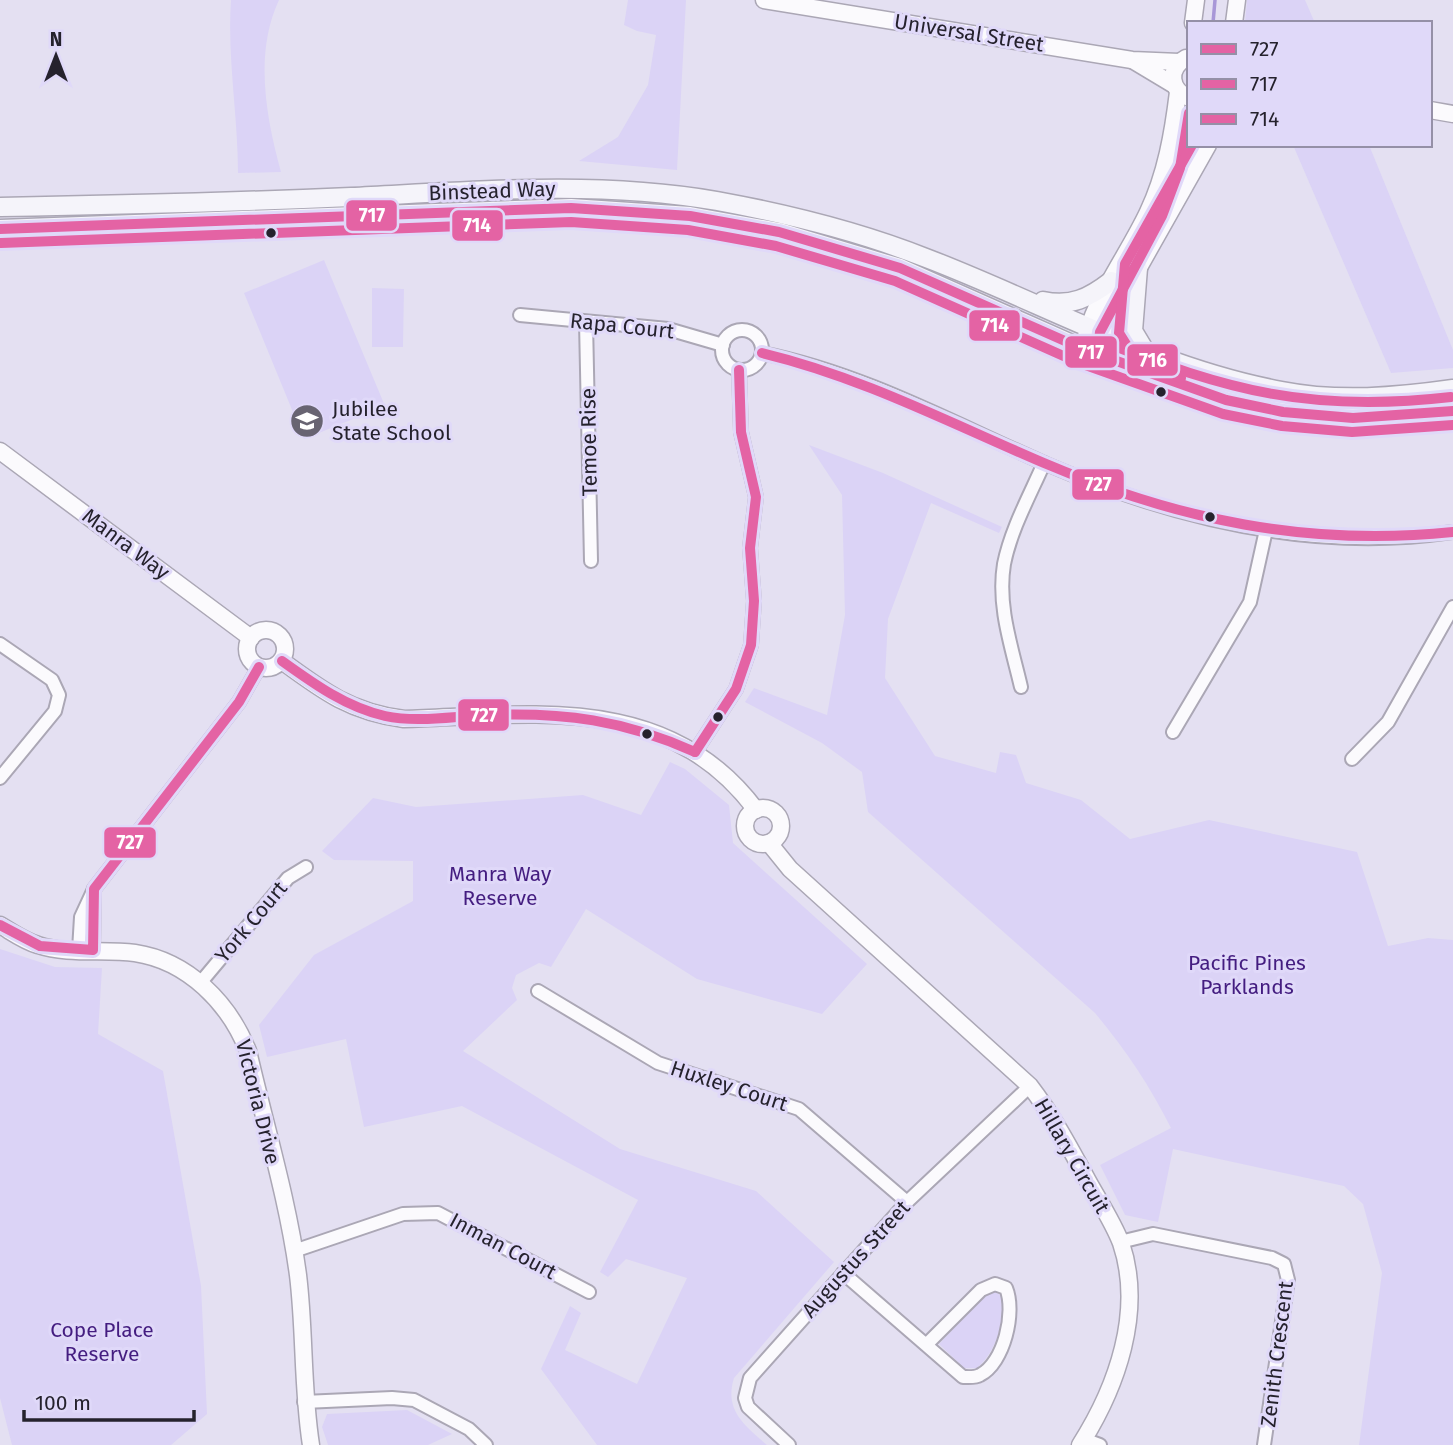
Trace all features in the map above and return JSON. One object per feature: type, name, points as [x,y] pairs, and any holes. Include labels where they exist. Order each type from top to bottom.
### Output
[{"type":"main road","name":"Binstead Way","points":[[0,207],[516,189],[617,190],[713,201],[822,224],[894,246],[1012,293],[1145,351],[1236,381],[1286,392],[1350,397],[1407,396],[1453,388]]},
{"type":"main road","name":"Binstead Way","points":[[0,229],[559,208],[690,216],[779,232],[887,264],[1083,349],[1226,400],[1283,412],[1353,418],[1453,411]]},
{"type":"main road","points":[[1138,268],[1133,331],[1145,351]]},
{"type":"main road","points":[[1012,293],[1070,304],[1094,294],[1111,281]]},
{"type":"street","name":"Universal Street","points":[[764,0],[1132,60],[1186,57]]},
{"type":"street","points":[[1193,21],[1196,0]]},
{"type":"street","points":[[1234,21],[1237,0]]},
{"type":"street","points":[[1094,329],[1111,281],[1149,211],[1166,164],[1180,92],[1172,75],[1186,57]]},
{"type":"street","name":"Universal Street","points":[[1132,60],[1180,92]]},
{"type":"street","points":[[1432,110],[1453,114]]},
{"type":"street","points":[[1083,349],[1094,329],[1138,268],[1207,147]]},
{"type":"street","name":"Rapa Court","points":[[520,315],[668,328],[723,345]]},
{"type":"street","name":"Temoe Rise","points":[[586,322],[591,561]]},
{"type":"street","points":[[744,330],[758,338],[762,354],[755,366],[739,370],[725,360],[723,345],[732,333],[744,330]]},
{"type":"street","points":[[762,354],[822,368],[894,394],[1044,463],[1156,505],[1266,530],[1385,537],[1453,532]]},
{"type":"street","points":[[695,752],[736,688],[751,645],[754,601],[750,548],[755,497],[741,432],[739,370]]},
{"type":"street","name":"Manra Way","points":[[0,451],[251,638]]},
{"type":"street","points":[[1021,687],[1004,618],[1003,573],[1009,545],[1044,463]]},
{"type":"street","points":[[1173,732],[1250,602],[1266,530]]},
{"type":"street","points":[[1352,759],[1388,722],[1453,607]]},
{"type":"street","points":[[262,631],[280,636],[285,645],[282,661],[271,668],[259,667],[248,654],[251,638],[262,631]]},
{"type":"street","points":[[0,643],[52,680],[59,695],[55,711],[0,778]]},
{"type":"street","points":[[282,661],[334,699],[379,716],[404,719],[578,714],[641,727],[695,752],[729,777],[756,810]]},
{"type":"street","points":[[86,950],[94,889],[239,702],[259,667]]},
{"type":"street","points":[[768,809],[778,817],[778,835],[769,843],[755,843],[746,833],[746,819],[756,810],[768,809]]},
{"type":"street","name":"Hillary Circuit","points":[[769,843],[790,869],[1030,1086],[1054,1117],[1120,1242],[1130,1297],[1126,1337],[1088,1443]]},
{"type":"street","name":"York Court","points":[[201,982],[288,878],[306,867]]},
{"type":"street","name":"Victoria Drive","points":[[0,925],[40,946],[137,954],[169,963],[201,982],[226,1009],[240,1031],[248,1051],[294,1251],[300,1300],[304,1402],[311,1445]]},
{"type":"street","name":"Huxley Court","points":[[538,991],[658,1063],[799,1109],[907,1202]]},
{"type":"street","name":"Augustus Street","points":[[789,1445],[748,1407],[746,1388],[750,1378],[907,1202],[1030,1086]]},
{"type":"street","name":"Inman Court","points":[[294,1251],[403,1214],[438,1213],[589,1292]]},
{"type":"street","name":"Zenith Crescent","points":[[1120,1242],[1153,1234],[1272,1258],[1284,1264],[1288,1280],[1264,1445]]},
{"type":"street","points":[[843,1273],[926,1345],[963,1377],[978,1377],[989,1368],[1009,1329],[1010,1299],[1006,1288],[995,1284],[981,1290],[926,1345]]},
{"type":"street","points":[[304,1402],[392,1398],[414,1400],[469,1429],[486,1445]]},
{"type":"green space","points":[[231,0],[279,0],[271,20],[267,42],[265,85],[281,172],[238,173],[230,43]]},
{"type":"green space","points":[[628,0],[686,0],[677,170],[579,161],[618,137],[648,85],[656,35],[624,25]]},
{"type":"green space","points":[[1247,0],[1305,0],[1314,21],[1245,21]]},
{"type":"green space","points":[[1294,147],[1370,147],[1453,350],[1453,368],[1391,373]]},
{"type":"green space","points":[[324,260],[385,406],[304,439],[244,293]]},
{"type":"green space","points":[[372,288],[404,289],[403,347],[372,347]]},
{"type":"green space","name":"Pacific Pines Parklands","points":[[809,445],[883,473],[1002,527],[999,533],[931,503],[888,619],[885,678],[935,756],[996,773],[1000,752],[1016,755],[1026,783],[1081,800],[1130,839],[1209,820],[1357,852],[1388,946],[1428,938],[1453,940],[1453,1445],[1359,1445],[1382,1273],[1363,1204],[1344,1186],[1173,1149],[1158,1222],[1125,1215],[1100,1165],[1171,1128],[1146,1083],[1117,1040],[1095,1013],[868,812],[862,772],[822,743],[745,702],[754,688],[827,715],[845,615],[842,495]]},
{"type":"green space","name":"Manra Way Reserve","points":[[670,762],[685,769],[729,805],[733,843],[867,964],[822,1014],[697,979],[586,909],[551,967],[539,963],[516,975],[512,988],[517,1000],[463,1051],[620,1149],[756,1191],[834,1262],[734,1378],[734,1408],[744,1423],[767,1445],[597,1445],[541,1369],[570,1306],[581,1313],[565,1350],[637,1384],[687,1278],[626,1259],[608,1277],[600,1272],[638,1200],[462,1106],[364,1127],[346,1039],[267,1057],[259,1025],[314,955],[413,901],[413,861],[334,860],[322,851],[373,798],[416,807],[583,795],[641,815]]},
{"type":"green space","name":"Cope Place Reserve","points":[[0,949],[55,967],[102,968],[98,1034],[163,1071],[201,1286],[207,1414],[171,1445],[12,1445],[0,1398]]},
{"type":"green space","points":[[994,1291],[1004,1298],[998,1336],[990,1353],[977,1368],[964,1368],[939,1344],[982,1298]]},
{"type":"green space","points":[[407,1410],[452,1434],[428,1445],[328,1445],[322,1427],[327,1414]]},
{"type":"waterway","points":[[1213,21],[1215,0]]},
{"type":"transit line","name":"716","points":[[1187,125],[1180,168],[1162,216],[1100,332],[1099,340],[1189,373],[1271,394],[1355,402],[1451,397]]},
{"type":"transit line","name":"716","points":[[1181,378],[1137,362],[1119,333],[1125,264],[1191,147]]},
{"type":"transit line","name":"717","points":[[0,229],[571,208],[690,216],[779,232],[900,268],[1083,349],[1226,400],[1283,412],[1353,418],[1453,411]]},
{"type":"transit line","name":"714","points":[[1,243],[571,222],[688,230],[776,246],[895,281],[1077,362],[1223,414],[1282,426],[1352,432],[1453,425]]},
{"type":"transit line","name":"727","points":[[762,353],[870,388],[1094,483],[1194,514],[1295,532],[1347,536],[1453,532]]},
{"type":"transit line","name":"727","points":[[695,752],[736,689],[751,645],[754,601],[750,548],[756,497],[741,432],[739,370]]},
{"type":"transit line","name":"727","points":[[282,661],[344,701],[385,716],[423,719],[515,714],[568,717],[618,725],[695,752]]},
{"type":"transit line","name":"727","points":[[0,925],[40,946],[93,950],[94,889],[239,702],[259,667]]},
{"type":"place","name":"Jubilee State School","points":[[307,421]]}]
